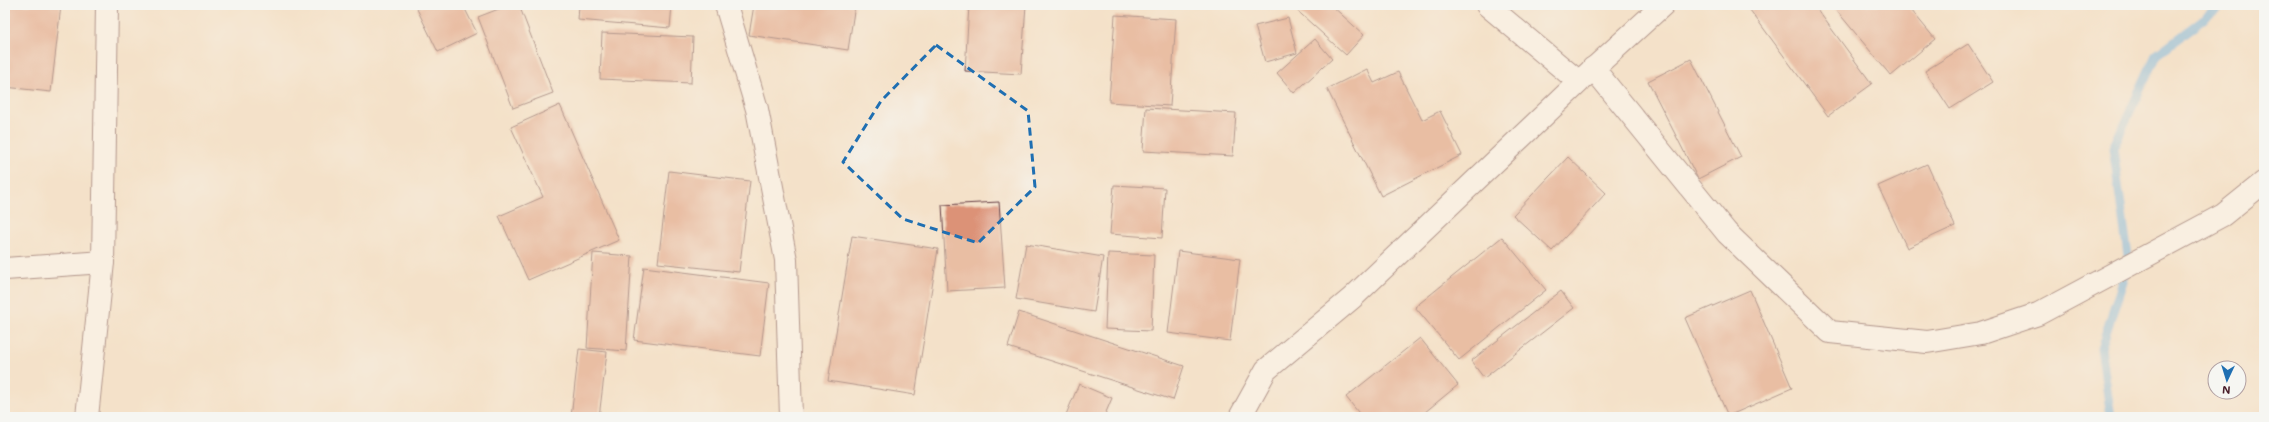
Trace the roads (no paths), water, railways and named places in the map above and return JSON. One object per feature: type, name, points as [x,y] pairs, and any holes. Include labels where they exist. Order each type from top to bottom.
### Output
[{"type":"street","points":[[87,417],[103,262],[107,5]]},
{"type":"street","points":[[726,5],[757,109],[786,260],[791,417]]},
{"type":"street","points":[[1488,5],[1586,75],[1727,233],[1830,332],[1927,342],[1981,333],[2038,314],[2223,215],[2264,182]]},
{"type":"street","points":[[1240,417],[1266,370],[1352,298],[1586,75],[1663,5]]},
{"type":"street","points":[[5,269],[103,262]]},
{"type":"waterway","points":[[2111,417],[2101,348],[2129,263],[2113,148],[2156,55],[2222,5]]}]
